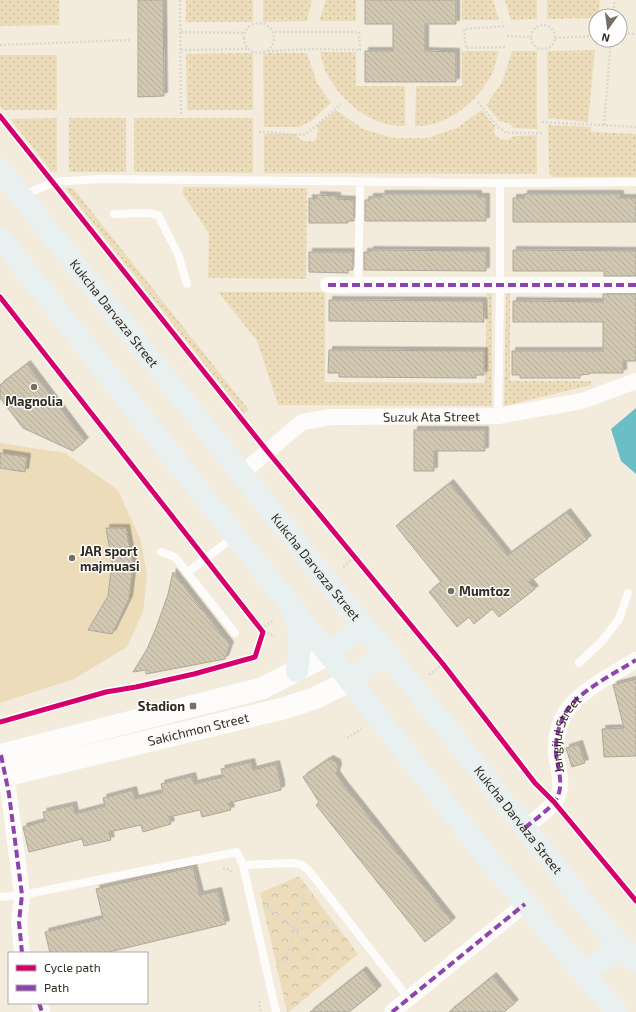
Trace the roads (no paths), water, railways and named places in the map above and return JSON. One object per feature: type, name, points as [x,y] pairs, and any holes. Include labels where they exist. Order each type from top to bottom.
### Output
[{"type":"main road","name":"Kukcha Darvaza Street","points":[[0,169],[241,474],[385,654],[414,687],[599,922],[636,962]]},
{"type":"main road","points":[[0,238],[485,854],[616,1012]]},
{"type":"main road","points":[[292,607],[298,624],[300,640],[297,671]]},
{"type":"main road","name":"Sakichmon Street","points":[[2,766],[263,688],[329,654],[363,626]]},
{"type":"main road","name":"Sakichmon Street","points":[[2,766],[285,708],[315,698],[350,681],[385,654]]},
{"type":"main road","points":[[584,975],[620,945]]},
{"type":"street","points":[[328,285],[636,285]]},
{"type":"street","name":"Suzuk Ata Street","points":[[241,474],[302,422],[332,417],[498,416],[582,401],[636,380]]},
{"type":"street","name":"Jangijul Street","points":[[525,828],[554,802],[558,796],[561,783],[556,743],[562,718],[573,702],[583,694],[636,660]]},
{"type":"street","points":[[2,766],[9,794],[22,895],[19,922],[22,952]]},
{"type":"street","points":[[392,1012],[525,904]]},
{"type":"lane","points":[[21,196],[53,182],[98,179],[500,183],[636,182]]},
{"type":"lane","points":[[358,285],[360,182]]},
{"type":"lane","points":[[498,416],[500,183]]},
{"type":"lane","points":[[114,214],[148,213],[158,215],[178,254],[187,284]]},
{"type":"lane","points":[[187,573],[235,535]]},
{"type":"lane","points":[[161,552],[175,557],[235,633]]},
{"type":"lane","points":[[579,663],[602,641],[619,619],[628,593]]},
{"type":"lane","points":[[0,897],[22,895],[237,852],[243,865],[276,1012]]},
{"type":"lane","points":[[243,865],[292,863],[302,865],[310,872],[409,999]]},
{"type":"water","points":[[636,408],[636,474],[621,461],[611,429]]},
{"type":"place","name":"Magnolia","points":[[34,387]]},
{"type":"place","name":"JAR sport majmuasi","points":[[72,558]]},
{"type":"place","name":"Mumtoz","points":[[451,591]]},
{"type":"place","name":"Stadion","points":[[193,706]]}]
